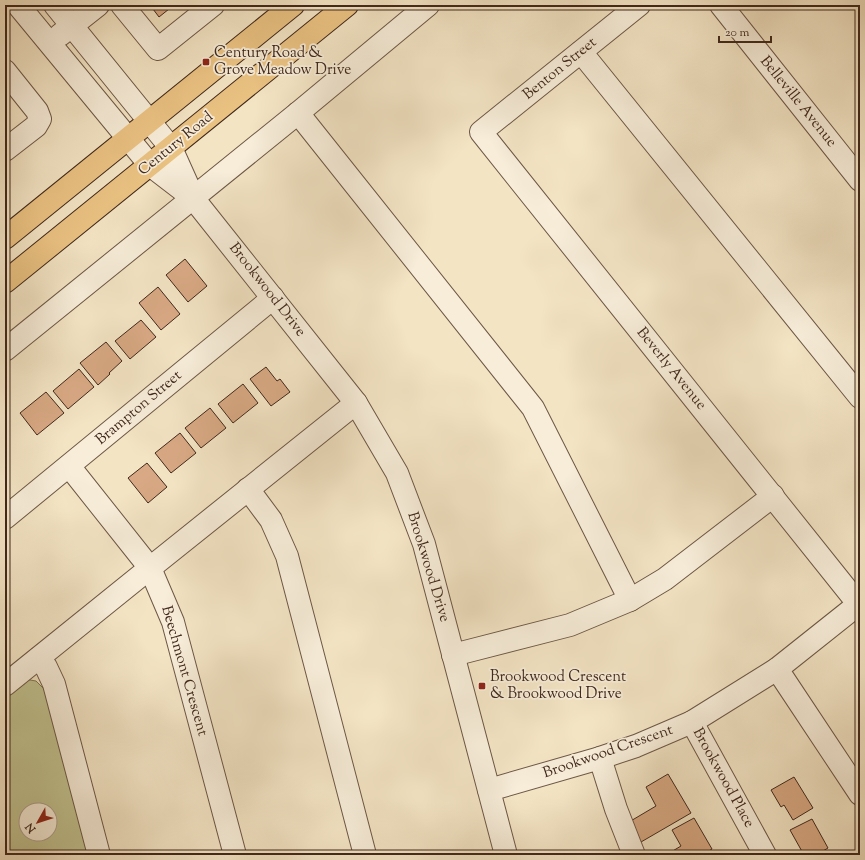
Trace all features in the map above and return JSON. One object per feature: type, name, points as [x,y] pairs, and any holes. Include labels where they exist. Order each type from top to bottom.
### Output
[{"type":"main road","points":[[5,238],[293,5]]},
{"type":"main road","name":"Century Road","points":[[5,282],[150,166],[346,5]]},
{"type":"street","points":[[5,14],[17,5]]},
{"type":"street","name":"Brookwood Drive","points":[[17,5],[150,166],[193,198],[356,403],[397,473],[424,544],[506,855]]},
{"type":"street","name":"Brookwood Drive","points":[[55,5],[171,148],[193,198]]},
{"type":"street","points":[[49,43],[98,5]]},
{"type":"street","points":[[122,5],[158,49],[213,5]]},
{"type":"street","points":[[5,350],[298,113],[428,5]]},
{"type":"street","name":"Benton Street","points":[[480,132],[639,5]]},
{"type":"street","name":"Belleville Avenue","points":[[721,5],[860,180]]},
{"type":"street","points":[[581,52],[860,397]]},
{"type":"street","points":[[5,71],[37,111],[40,119],[36,126],[5,150]]},
{"type":"street","points":[[298,113],[533,408],[630,600]]},
{"type":"street","name":"Beverly Avenue","points":[[480,132],[859,604]]},
{"type":"street","name":"Brampton Street","points":[[5,518],[273,298]]},
{"type":"street","points":[[5,685],[356,403]]},
{"type":"street","name":"Beechmont Crescent","points":[[69,466],[150,568],[174,622],[235,855]]},
{"type":"street","points":[[248,489],[271,520],[287,556],[365,855]]},
{"type":"street","points":[[453,655],[570,625],[630,600],[665,579],[773,496]]},
{"type":"street","name":"Brookwood Crescent","points":[[489,790],[636,746],[692,722],[777,669],[859,604]]},
{"type":"street","points":[[39,658],[46,667],[54,684],[100,855]]},
{"type":"street","points":[[777,669],[860,794]]},
{"type":"street","name":"Brookwood Place","points":[[692,722],[765,855]]},
{"type":"street","points":[[600,758],[616,809],[634,855]]},
{"type":"green space","points":[[24,679],[36,681],[45,690],[92,855],[5,855],[5,693]]},
{"type":"building","points":[[150,5],[174,5],[159,17]]},
{"type":"building","points":[[185,259],[207,286],[188,302],[166,275]]},
{"type":"building","points":[[158,287],[180,314],[161,330],[139,303]]},
{"type":"building","points":[[141,320],[156,337],[130,359],[115,341]]},
{"type":"building","points":[[106,342],[122,361],[98,385],[80,363]]},
{"type":"building","points":[[266,367],[277,381],[280,379],[290,392],[271,406],[250,379]]},
{"type":"building","points":[[79,369],[94,387],[68,409],[53,391]]},
{"type":"building","points":[[243,384],[258,403],[233,423],[218,404]]},
{"type":"building","points":[[46,392],[64,413],[37,435],[20,413]]},
{"type":"building","points":[[210,408],[226,428],[201,448],[185,428]]},
{"type":"building","points":[[180,433],[196,453],[171,473],[155,453]]},
{"type":"building","points":[[147,463],[167,487],[148,503],[128,478]]},
{"type":"building","points":[[668,774],[691,813],[641,842],[629,822],[656,806],[646,787]]},
{"type":"building","points":[[794,777],[813,808],[793,820],[784,805],[781,807],[771,790]]},
{"type":"building","points":[[694,818],[712,849],[702,855],[672,855],[671,852],[681,846],[672,830]]},
{"type":"building","points":[[812,819],[828,848],[816,855],[804,855],[790,830]]},
{"type":"place","name":"Century Road & Grove Meadow Drive","points":[[206,62]]},
{"type":"place","name":"Brookwood Crescent & Brookwood Drive","points":[[482,686]]}]
